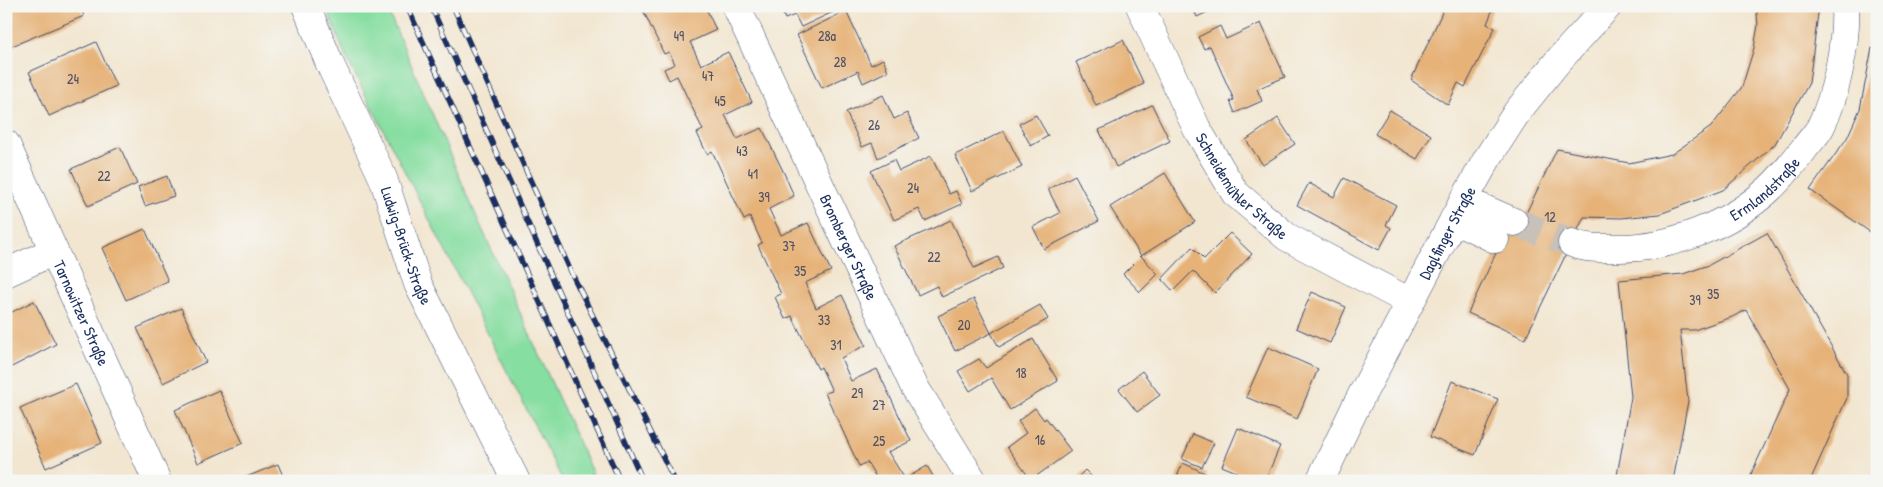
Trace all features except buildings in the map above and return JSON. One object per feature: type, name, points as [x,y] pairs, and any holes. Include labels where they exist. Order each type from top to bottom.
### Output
[{"type":"street","name":"Ludwig-Brück-Straße","points":[[306,6],[384,178],[418,284],[516,481]]},
{"type":"street","name":"Bromberger Straße","points":[[736,6],[914,386],[973,481]]},
{"type":"street","name":"Schneidemühler Straße","points":[[1140,6],[1197,129],[1235,193],[1287,238],[1410,302]]},
{"type":"street","name":"Ermlandstraße","points":[[1572,243],[1584,248],[1633,248],[1686,238],[1737,212],[1768,189],[1796,160],[1820,128],[1833,93],[1840,62],[1846,6]]},
{"type":"street","name":"Daglfinger Straße","points":[[1320,481],[1348,422],[1459,210],[1517,112],[1599,9]]},
{"type":"street","name":"Tarnowitzer Straße","points":[[6,144],[157,481]]},
{"type":"street","points":[[1459,210],[1505,230]]},
{"type":"street","points":[[6,273],[54,251]]},
{"type":"green space","points":[[326,6],[386,6],[475,213],[596,481],[563,481],[344,53]]},
{"type":"tunnel","points":[[1514,222],[1572,243]]},
{"type":"railway","points":[[407,6],[620,481]]},
{"type":"railway","points":[[431,6],[643,481]]},
{"type":"railway","points":[[453,6],[572,274],[675,481]]}]
